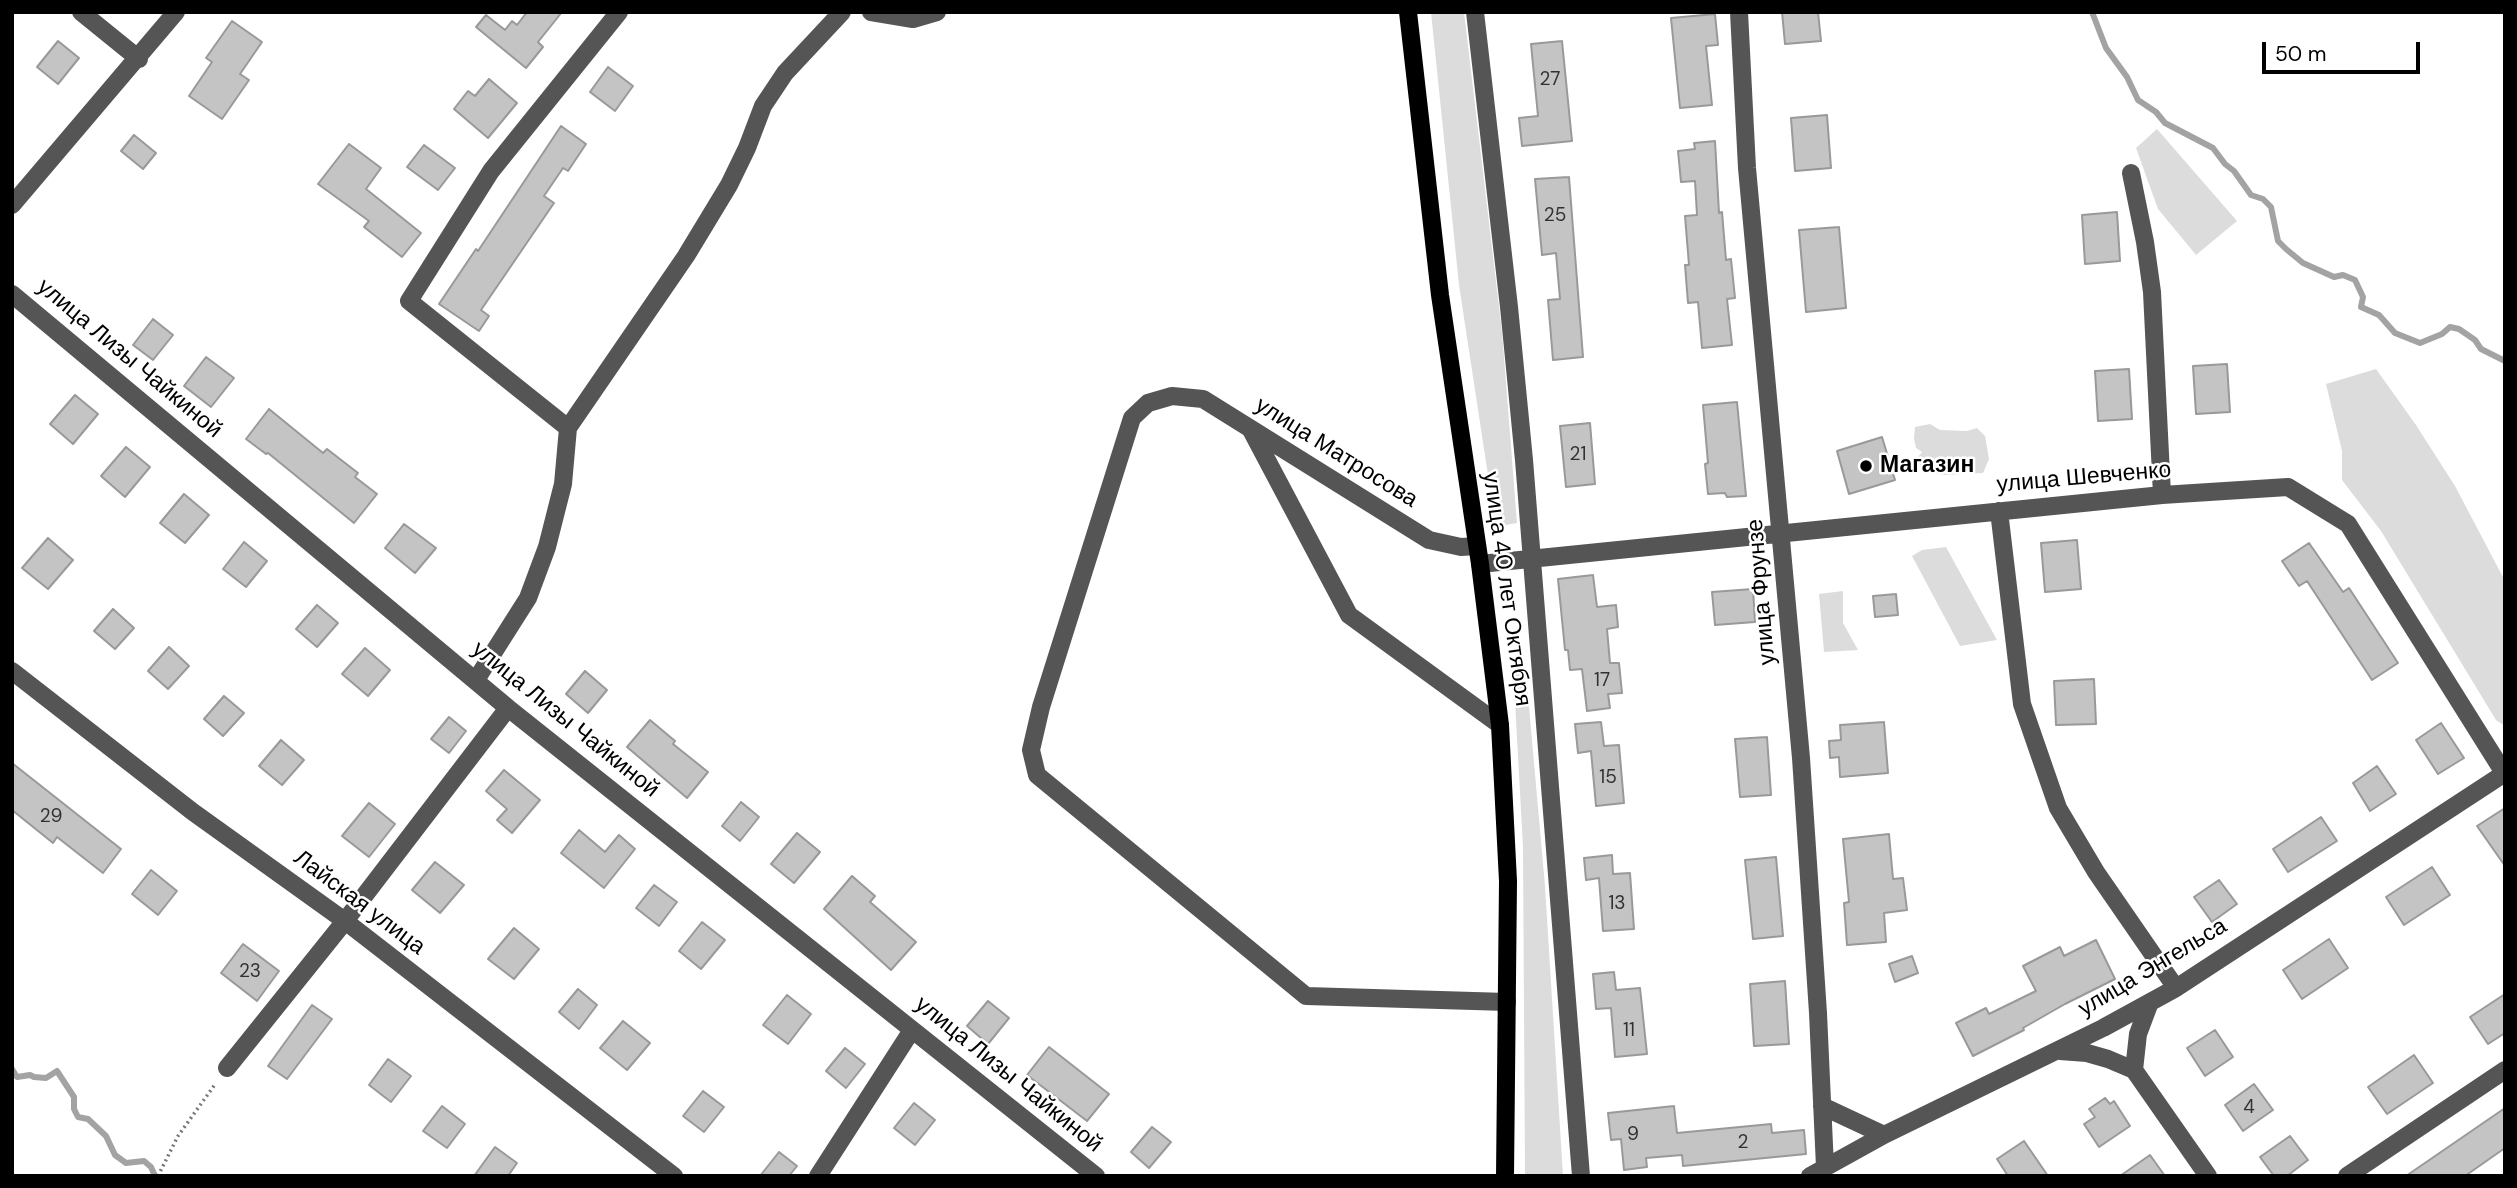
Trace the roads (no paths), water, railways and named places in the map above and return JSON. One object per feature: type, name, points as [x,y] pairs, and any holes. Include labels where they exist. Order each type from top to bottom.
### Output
[{"type":"main road","name":"улица 40 лет Октября","points":[[1408,12],[1440,295],[1500,725],[1508,881],[1505,1176]]},
{"type":"street","points":[[81,12],[139,59]]},
{"type":"street","points":[[12,205],[139,59],[176,12]]},
{"type":"street","points":[[568,428],[409,301],[491,171],[619,12]]},
{"type":"street","points":[[476,680],[528,598],[547,547],[563,484],[568,428],[693,244],[747,148],[763,106],[785,72],[842,12]]},
{"type":"street","points":[[871,12],[913,19],[937,12]]},
{"type":"street","name":"улица 40 лет Октября","points":[[1475,12],[1508,293],[1533,560],[1581,1176]]},
{"type":"street","name":"улица Фрунзе","points":[[1739,12],[1746,168],[1801,758],[1822,1106],[1818,1172]]},
{"type":"street","points":[[2131,173],[2152,292],[2162,495]]},
{"type":"street","name":"улица Лизы Чайкиной","points":[[12,294],[508,708],[1096,1176]]},
{"type":"street","name":"улица Матросова","points":[[1478,555],[1461,547],[1429,540],[1203,400],[1172,396],[1148,403],[1132,418],[1041,707],[1031,750],[1037,775],[1306,996],[1507,1002]]},
{"type":"street","points":[[1250,428],[1349,615],[1500,725]]},
{"type":"street","name":"улица Шевченко","points":[[1478,555],[1533,560],[2162,495],[2288,487],[2348,524],[2504,773]]},
{"type":"street","points":[[1999,511],[2022,704],[2059,808],[2096,872],[2176,988]]},
{"type":"street","name":"Лайская улица","points":[[12,671],[193,812],[345,921],[674,1176]]},
{"type":"street","points":[[227,1068],[345,921],[508,708]]},
{"type":"street","name":"улица Энгельса","points":[[1818,1172],[1884,1135],[2057,1051],[2176,988],[2504,773]]},
{"type":"street","points":[[2134,1070],[2138,1034],[2150,1002]]},
{"type":"street","points":[[818,1176],[912,1030]]},
{"type":"street","points":[[2057,1051],[2087,1053],[2134,1070],[2208,1176]]},
{"type":"street","points":[[2347,1176],[2505,1070]]},
{"type":"street","points":[[1822,1106],[1884,1135]]},
{"type":"waterway","points":[[2092,12],[2106,48],[2127,77],[2138,100],[2156,112],[2165,123],[2213,148],[2251,195],[2263,199],[2271,207],[2278,241],[2286,249],[2303,263],[2334,277],[2343,275],[2355,280],[2363,297],[2361,307],[2379,315],[2395,333],[2420,343],[2442,334],[2450,327],[2459,329],[2475,340],[2481,349],[2505,361]]},
{"type":"waterway","points":[[12,1069],[17,1077],[30,1075],[46,1078],[57,1071],[74,1097],[74,1109],[78,1117],[88,1119],[106,1136],[115,1155],[126,1163],[144,1161],[155,1176]]},
{"type":"place","name":"Магазин","points":[[1866,466]]}]
